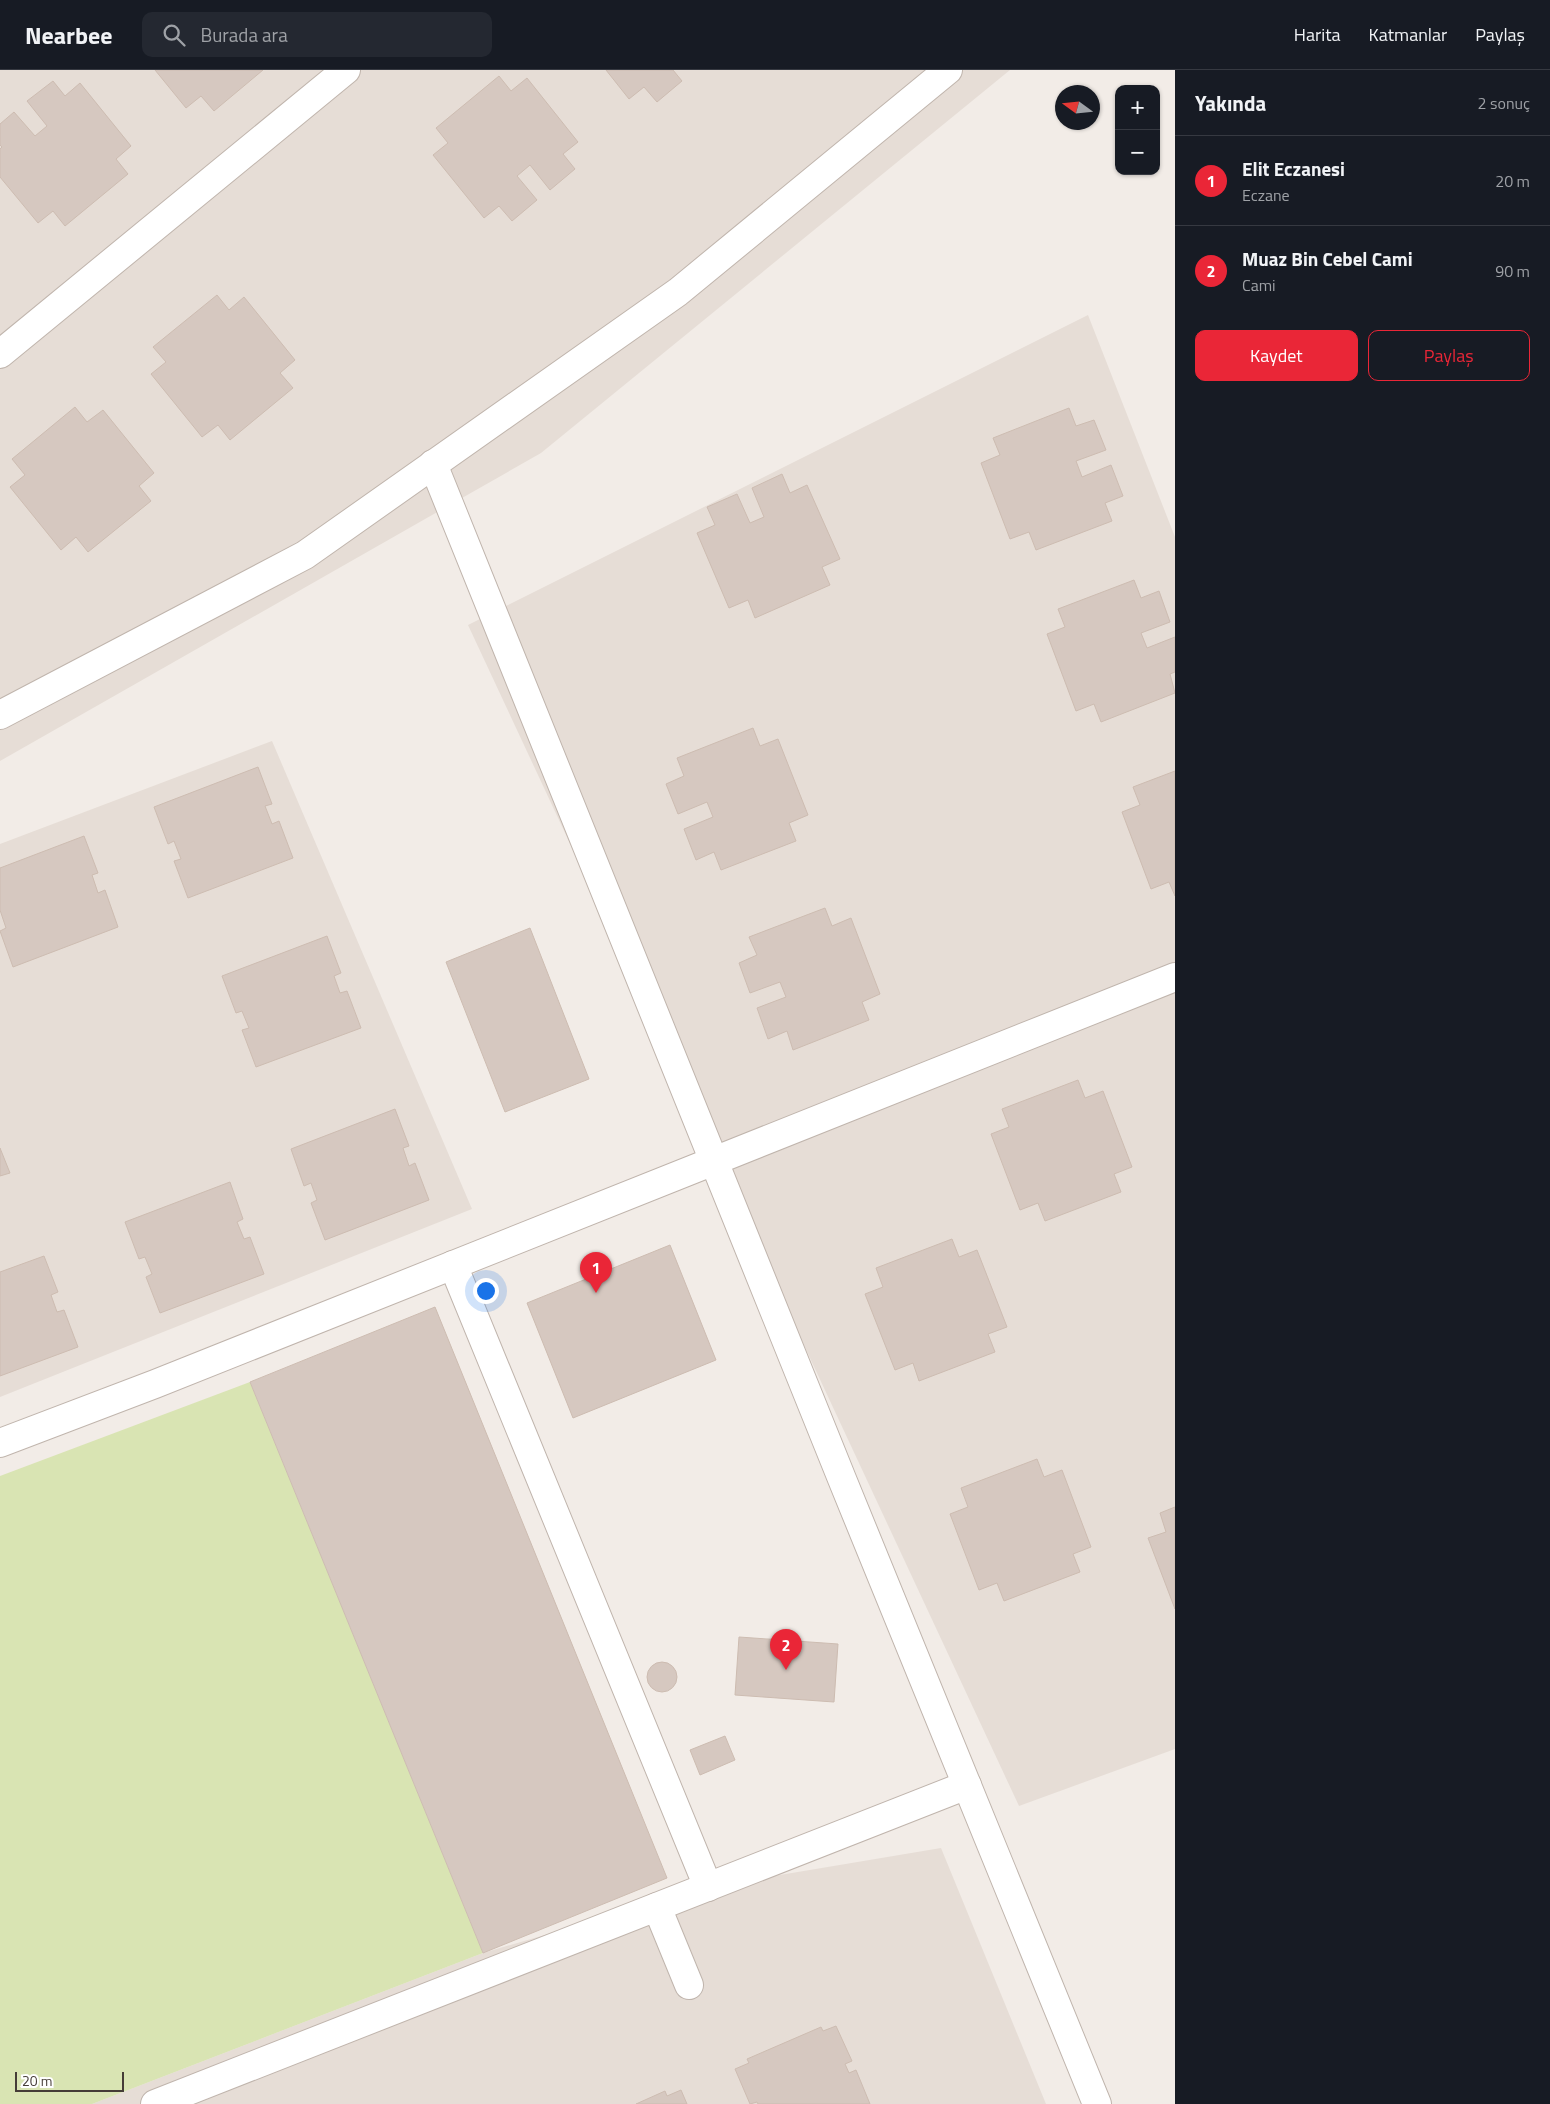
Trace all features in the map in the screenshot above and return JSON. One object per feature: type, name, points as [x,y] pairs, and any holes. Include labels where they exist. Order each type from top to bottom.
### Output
[{"type":"street","points":[[0,354],[346,70]]},
{"type":"street","points":[[0,715],[305,555],[678,292],[948,70]]},
{"type":"street","points":[[433,464],[966,1786],[1097,2104]]},
{"type":"street","points":[[0,1443],[102,1405],[1175,977]]},
{"type":"street","points":[[453,1265],[708,1887]]},
{"type":"street","points":[[155,2104],[966,1786]]},
{"type":"street","points":[[657,1907],[688,1985]]},
{"type":"shaded area","points":[[0,70],[1010,70],[541,453],[0,761]]},
{"type":"shaded area","points":[[1088,315],[1175,537],[1175,1749],[1019,1806],[468,625]]},
{"type":"shaded area","points":[[272,741],[472,1209],[0,1397],[0,844]]},
{"type":"shaded area","points":[[941,1848],[1046,2104],[92,2104],[483,1953],[708,1887]]},
{"type":"green space","points":[[250,1382],[483,1953],[92,2104],[0,2104],[0,1476]]},
{"type":"building","points":[[155,70],[263,70],[214,111],[201,96],[186,108]]},
{"type":"building","points":[[606,70],[673,70],[682,81],[657,102],[644,87],[629,99]]},
{"type":"building","points":[[499,76],[511,91],[527,78],[578,142],[563,154],[575,169],[550,190],[530,165],[517,176],[537,200],[512,221],[499,206],[484,218],[433,155],[448,143],[436,128]]},
{"type":"building","points":[[53,81],[65,96],[80,83],[131,146],[116,159],[128,174],[65,226],[53,211],[38,223],[0,177],[0,149],[2,147],[0,145],[0,124],[14,112],[35,136],[47,126],[27,101]]},
{"type":"building","points":[[217,295],[229,310],[244,297],[295,360],[280,373],[293,388],[230,440],[218,425],[202,437],[151,374],[166,362],[153,347]]},
{"type":"building","points":[[75,407],[87,422],[103,410],[154,473],[139,486],[151,501],[88,552],[76,537],[61,550],[10,487],[25,475],[12,459]]},
{"type":"building","points":[[1069,408],[1076,426],[1094,420],[1106,450],[1076,461],[1082,477],[1111,465],[1123,496],[1105,503],[1112,521],[1036,550],[1029,532],[1010,539],[981,463],[1000,455],[993,438]]},
{"type":"building","points":[[782,474],[790,493],[807,485],[840,559],[822,567],[830,585],[755,618],[748,600],[729,608],[697,533],[715,525],[707,507],[737,494],[750,523],[764,517],[752,488]]},
{"type":"building","points":[[1134,580],[1141,598],[1159,591],[1170,622],[1141,633],[1147,648],[1175,637],[1175,672],[1170,674],[1175,693],[1101,722],[1094,704],[1076,711],[1047,634],[1065,627],[1058,609]]},
{"type":"building","points":[[753,728],[760,746],[778,739],[808,815],[789,823],[796,841],[721,870],[714,852],[696,860],[684,829],[713,817],[707,802],[678,814],[666,784],[684,776],[677,758]]},
{"type":"building","points":[[258,767],[272,804],[265,806],[272,824],[279,821],[293,858],[188,898],[174,861],[181,859],[174,841],[168,844],[154,807]]},
{"type":"building","points":[[1175,771],[1175,896],[1169,882],[1151,889],[1122,812],[1140,805],[1133,787]]},
{"type":"building","points":[[84,836],[98,873],[92,875],[98,893],[105,890],[118,927],[13,967],[0,931],[6,928],[0,910],[0,868]]},
{"type":"building","points":[[825,908],[832,926],[851,918],[880,994],[862,1002],[869,1020],[793,1050],[787,1031],[768,1039],[757,1008],[786,997],[780,982],[750,993],[739,963],[757,955],[749,937]]},
{"type":"building","points":[[530,928],[589,1079],[505,1112],[446,962]]},
{"type":"building","points":[[327,936],[341,973],[334,976],[340,993],[347,991],[361,1028],[256,1067],[242,1030],[249,1028],[242,1011],[236,1013],[222,976]]},
{"type":"building","points":[[1078,1080],[1085,1098],[1103,1091],[1132,1167],[1114,1174],[1121,1192],[1045,1221],[1038,1203],[1020,1210],[991,1134],[1009,1127],[1002,1109]]},
{"type":"building","points":[[395,1109],[409,1146],[403,1148],[409,1166],[415,1163],[429,1200],[325,1240],[311,1203],[317,1200],[311,1183],[304,1186],[291,1149]]},
{"type":"building","points":[[0,1148],[10,1173],[0,1176]]},
{"type":"building","points":[[230,1182],[243,1219],[237,1222],[244,1239],[250,1237],[264,1274],[160,1313],[146,1277],[152,1274],[145,1257],[139,1259],[125,1222]]},
{"type":"building","points":[[952,1239],[959,1257],[977,1250],[1007,1327],[988,1334],[995,1352],[919,1381],[913,1363],[895,1370],[865,1294],[883,1287],[876,1268]]},
{"type":"building","points":[[670,1245],[716,1360],[573,1418],[527,1303]]},
{"type":"building","points":[[44,1256],[58,1292],[51,1295],[57,1312],[64,1310],[78,1347],[0,1376],[0,1272]]},
{"type":"building","points":[[435,1307],[667,1878],[483,1953],[250,1382]]},
{"type":"building","points":[[1037,1459],[1044,1477],[1062,1470],[1091,1547],[1073,1554],[1080,1572],[1004,1601],[997,1583],[979,1590],[950,1514],[968,1507],[961,1488]]},
{"type":"building","points":[[1175,1507],[1175,1609],[1148,1538],[1166,1532],[1160,1513]]},
{"type":"building","points":[[739,1637],[838,1644],[834,1702],[735,1695]]},
{"type":"building","points":[[662,1662],[673,1666],[677,1677],[673,1688],[662,1692],[651,1688],[647,1677],[651,1666]]},
{"type":"building","points":[[725,1736],[735,1760],[700,1775],[690,1750]]},
{"type":"building","points":[[836,2026],[852,2061],[845,2064],[849,2073],[856,2070],[870,2104],[758,2104],[757,2102],[750,2104],[735,2069],[749,2063],[747,2059],[821,2027],[823,2031]]},
{"type":"building","points":[[681,2090],[687,2104],[636,2104],[665,2091],[667,2096]]},
{"type":"place","name":"Elit Eczanesi","points":[[596,1293]]},
{"type":"place","name":"Muaz Bin Cebel Cami","points":[[786,1670]]}]
